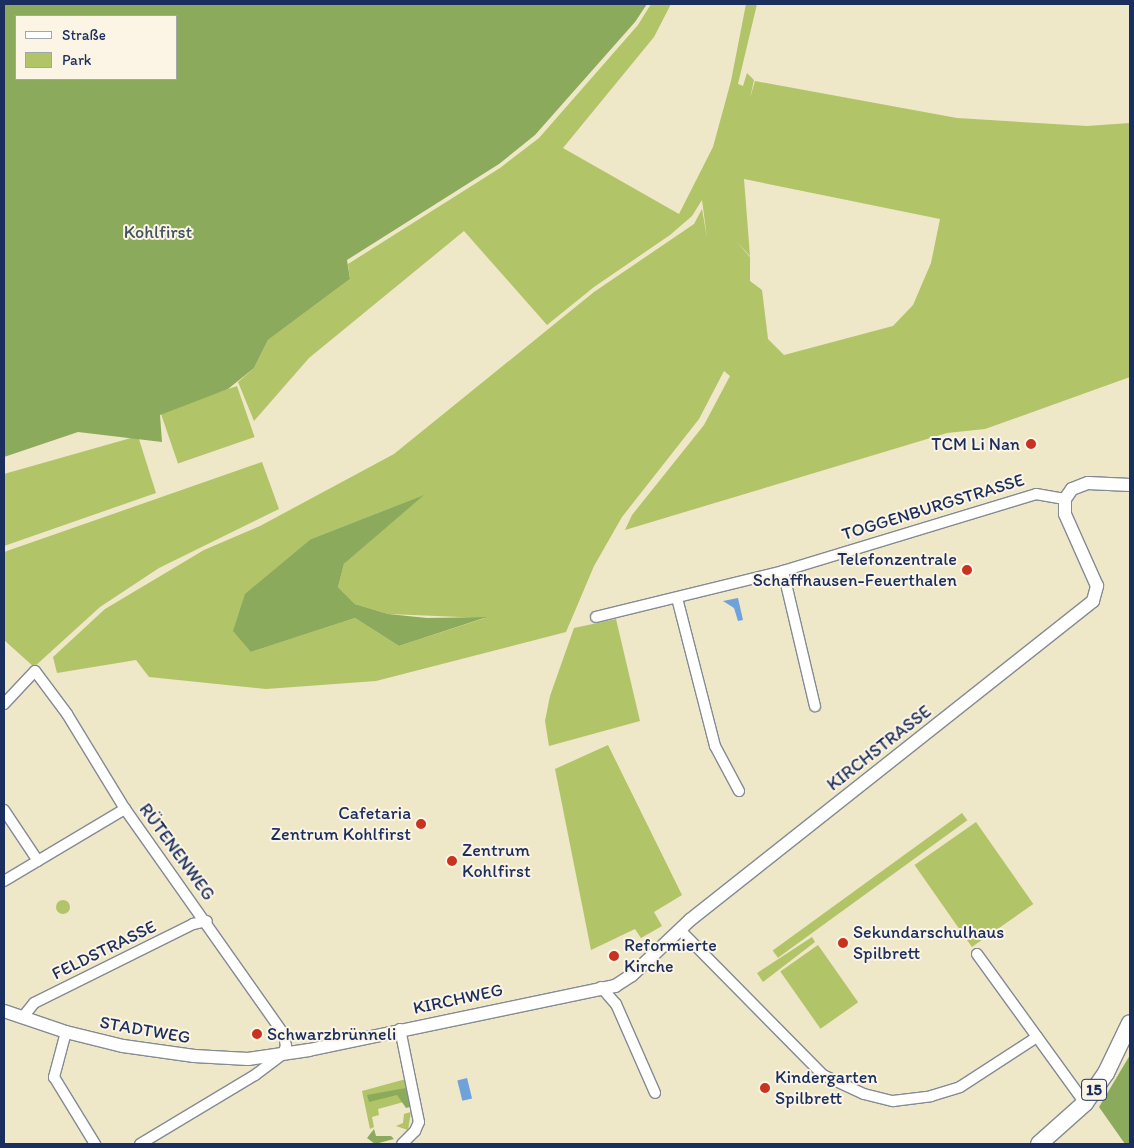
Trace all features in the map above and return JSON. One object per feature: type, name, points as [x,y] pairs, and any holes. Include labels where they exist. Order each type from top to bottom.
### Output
[{"type":"main road","name":"15","points":[[1039,1144],[1085,1102],[1106,1073],[1130,1023]]},
{"type":"street","points":[[1066,499],[1072,489],[1088,483],[1130,485]]},
{"type":"street","name":"TOGGENBURGSTRASSE","points":[[596,618],[783,571],[1036,494],[1066,499]]},
{"type":"street","name":"KIRCHSTRASSE","points":[[601,987],[615,986],[626,980],[680,930],[1093,601],[1097,586],[1065,514],[1066,499]]},
{"type":"street","points":[[783,571],[815,706]]},
{"type":"street","points":[[677,598],[714,746],[739,791]]},
{"type":"street","name":"RÜTENENWEG","points":[[4,704],[35,671],[67,714],[125,809],[207,921],[278,1024],[286,1046],[283,1054]]},
{"type":"street","points":[[4,881],[125,809]]},
{"type":"street","points":[[4,810],[38,861]]},
{"type":"street","name":"FELDSTRASSE","points":[[22,1018],[34,1003],[193,924],[207,921]]},
{"type":"street","points":[[680,930],[823,1075],[864,1094],[893,1101],[931,1096],[960,1087],[1037,1037]]},
{"type":"street","points":[[977,954],[1085,1102]]},
{"type":"street","points":[[601,987],[616,1004],[655,1093]]},
{"type":"street","name":"KIRCHWEG","points":[[140,1144],[255,1075],[283,1054],[601,987]]},
{"type":"street","name":"STADTWEG","points":[[4,1011],[66,1032],[123,1046],[194,1056],[248,1059],[283,1054]]},
{"type":"street","points":[[400,1030],[419,1122],[415,1131],[402,1144]]},
{"type":"street","points":[[66,1032],[54,1078],[95,1144]]},
{"type":"green space","name":"Kohlfirst","points":[[4,4],[647,4],[635,22],[535,135],[499,164],[347,260],[350,279],[268,340],[254,368],[228,389],[160,415],[162,442],[78,432],[4,457]]},
{"type":"green space","points":[[651,4],[671,4],[654,37],[563,148],[679,214],[713,147],[731,81],[746,4],[757,4],[738,84],[743,86],[747,73],[754,80],[750,98],[755,81],[957,118],[1087,126],[1130,123],[1130,377],[985,429],[947,433],[625,530],[632,515],[704,425],[730,376],[724,371],[699,419],[622,517],[594,566],[566,632],[376,681],[266,689],[149,677],[136,660],[57,673],[53,657],[105,609],[204,550],[260,526],[394,454],[594,292],[694,224],[702,209],[707,238],[702,200],[692,216],[670,235],[594,287],[547,325],[464,231],[309,358],[254,421],[238,382],[254,368],[268,340],[350,279],[348,264],[500,168],[539,138],[638,25]],"holes":[[[744,179],[940,219],[931,263],[913,305],[893,326],[784,355],[768,339],[762,290],[750,281],[750,257],[736,241],[750,256]],[[422,496],[344,564],[338,587],[355,604],[388,614],[485,618],[399,646],[355,618],[251,652],[311,539]]]},
{"type":"green space","points":[[237,386],[255,437],[178,463],[160,412]]},
{"type":"green space","points":[[138,436],[156,493],[4,546],[4,474]]},
{"type":"green space","points":[[262,462],[279,509],[159,568],[100,607],[34,667],[4,640],[4,552]]},
{"type":"green space","points":[[424,495],[344,564],[338,587],[355,604],[388,614],[427,618],[487,617],[399,646],[355,618],[251,652],[233,631],[245,594],[311,539]]},
{"type":"green space","points":[[616,619],[640,721],[549,746],[545,721],[550,696],[574,628]]},
{"type":"green space","points":[[608,745],[682,895],[654,912],[662,926],[641,938],[635,929],[591,950],[555,769]]},
{"type":"green space","points":[[962,813],[967,820],[778,958],[773,951]]},
{"type":"green space","points":[[976,822],[1033,904],[972,947],[915,865]]},
{"type":"green space","points":[[60,900],[66,900],[70,907],[66,914],[60,914],[56,910],[56,904]]},
{"type":"green space","points":[[812,937],[815,942],[763,982],[757,973]]},
{"type":"green space","points":[[818,945],[858,1002],[820,1029],[780,971]]},
{"type":"green space","points":[[1130,1055],[1130,1144],[1125,1144],[1099,1107]]},
{"type":"green space","points":[[406,1079],[411,1100],[378,1109],[379,1115],[372,1117],[374,1127],[370,1129],[362,1091]]},
{"type":"green space","points":[[406,1088],[410,1107],[406,1108],[397,1095],[369,1102],[367,1095]]},
{"type":"green space","points":[[411,1112],[408,1130],[396,1126],[403,1123],[404,1114]]},
{"type":"green space","points":[[374,1129],[376,1136],[391,1136],[394,1139],[375,1144],[367,1138]]},
{"type":"water","points":[[738,598],[743,620],[738,621],[734,608],[723,601]]},
{"type":"water","points":[[467,1078],[472,1098],[462,1101],[457,1080]]},
{"type":"place","name":"TCM Li Nan","points":[[1031,444]]},
{"type":"place","name":"Telefonzentrale Schaffhausen-Feuerthalen","points":[[967,570]]},
{"type":"place","name":"Cafetaria Zentrum Kohlfirst","points":[[421,824]]},
{"type":"place","name":"Zentrum Kohlfirst","points":[[452,861]]},
{"type":"place","name":"Sekundarschulhaus Spilbrett","points":[[843,943]]},
{"type":"place","name":"Reformierte Kirche","points":[[614,956]]},
{"type":"place","name":"Schwarzbrünneli","points":[[257,1034]]},
{"type":"place","name":"Kindergarten Spilbrett","points":[[765,1088]]}]
